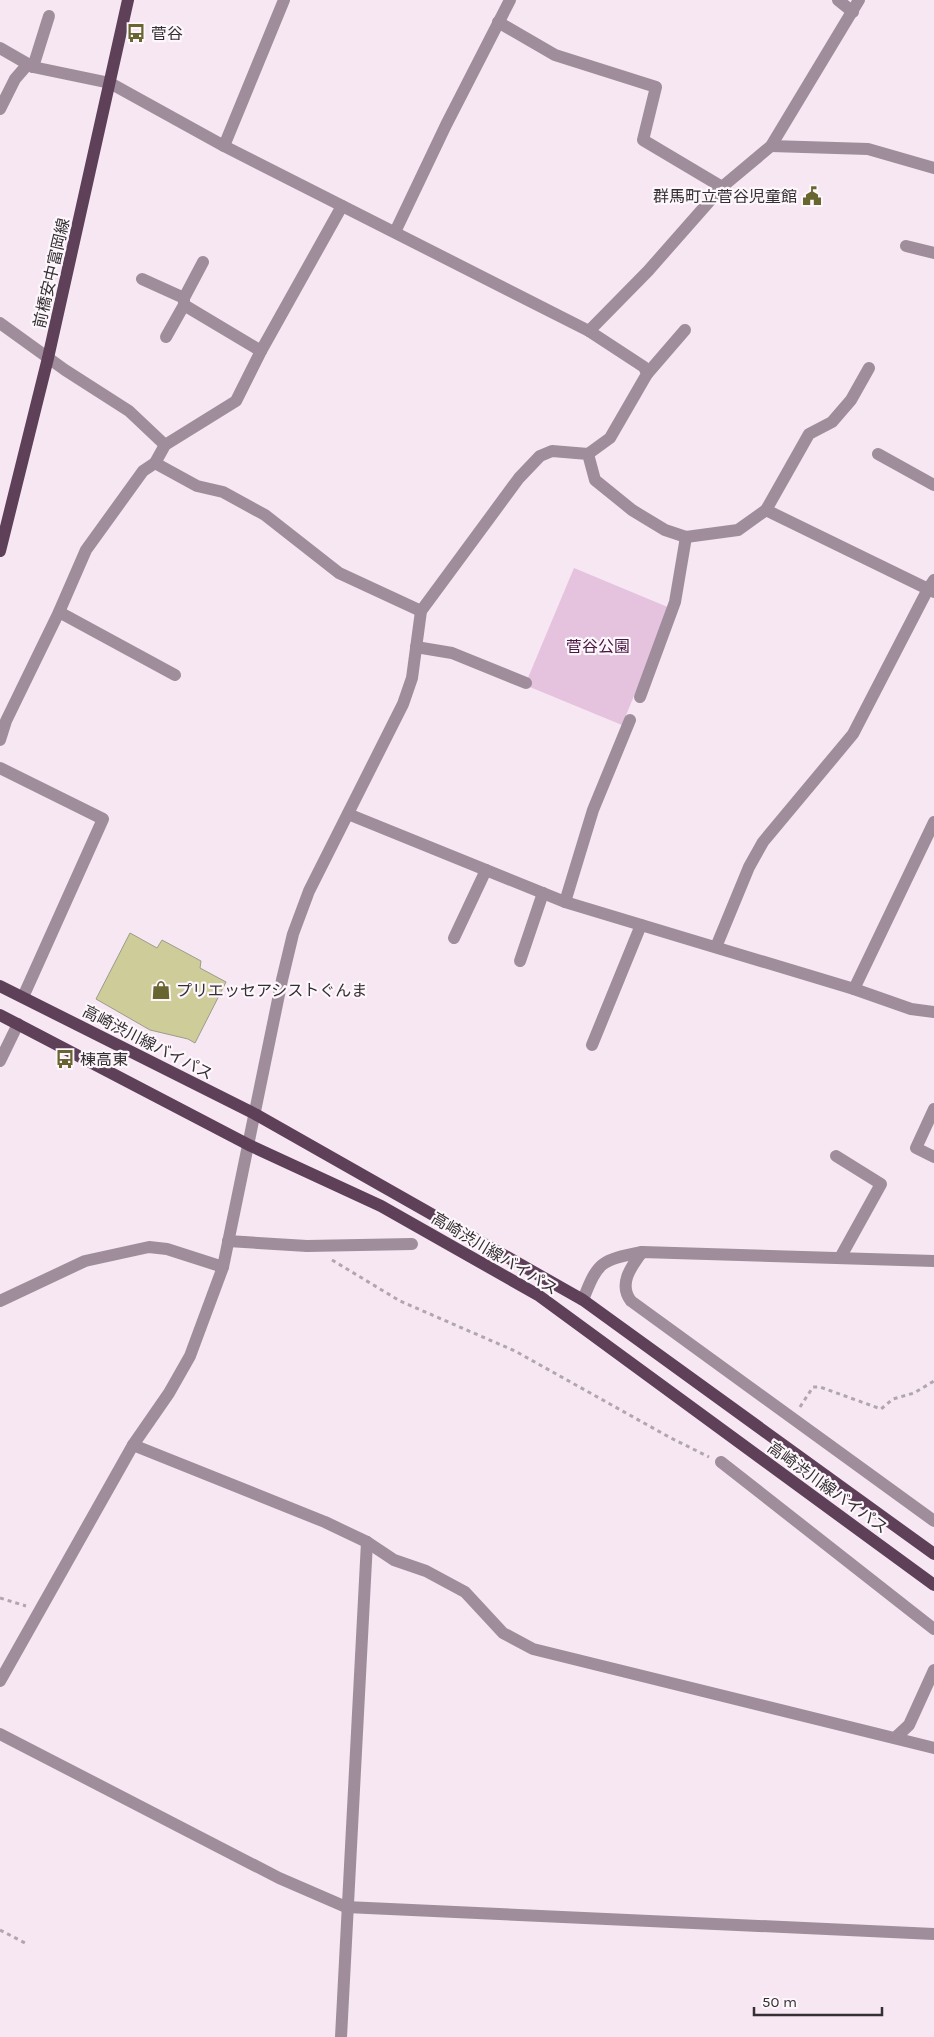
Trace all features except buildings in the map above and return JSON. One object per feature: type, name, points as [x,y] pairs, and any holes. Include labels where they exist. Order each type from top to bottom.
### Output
[{"type":"main road","name":"前橋安中富岡線","points":[[0,551],[48,358],[128,0]]},
{"type":"main road","name":"高崎渋川線バイパス","points":[[0,986],[255,1114],[583,1300],[934,1554]]},
{"type":"main road","name":"高崎渋川線バイパス","points":[[0,1015],[249,1145],[381,1206],[538,1295],[934,1585]]},
{"type":"street","points":[[224,146],[284,0]]},
{"type":"street","points":[[395,232],[510,0]]},
{"type":"street","points":[[589,332],[648,271],[722,187],[771,146],[856,6],[838,0]]},
{"type":"street","points":[[0,109],[15,79],[31,65],[49,16]]},
{"type":"street","points":[[498,22],[556,55],[656,87],[643,140],[722,187]]},
{"type":"street","points":[[0,48],[31,65],[110,83],[224,146],[589,332],[644,367],[647,374]]},
{"type":"street","points":[[771,146],[868,149],[934,168]]},
{"type":"street","points":[[0,740],[6,721],[59,612],[86,550],[143,471],[155,463],[165,445],[236,401],[261,351],[342,206]]},
{"type":"street","points":[[906,246],[934,253]]},
{"type":"street","points":[[166,337],[203,262]]},
{"type":"street","points":[[142,279],[184,302],[261,351]]},
{"type":"street","points":[[0,323],[48,358],[129,411],[165,445]]},
{"type":"street","points":[[0,1681],[133,1445],[170,1393],[190,1356],[223,1267],[293,934],[309,891],[403,704],[412,678],[421,610],[519,478],[540,456],[552,451],[588,454],[610,438],[647,374],[685,330]]},
{"type":"street","points":[[588,454],[595,480],[640,515],[664,530],[686,537],[738,530],[766,510],[809,434],[832,422],[851,400],[869,368]]},
{"type":"street","points":[[878,454],[934,485]]},
{"type":"street","points":[[155,463],[197,486],[223,492],[265,515],[339,573],[421,610]]},
{"type":"street","points":[[716,947],[749,867],[763,842],[853,734],[932,587],[766,510]]},
{"type":"street","points":[[640,697],[676,602],[686,537]]},
{"type":"street","points":[[59,612],[175,675]]},
{"type":"street","points":[[416,647],[452,653],[526,683]]},
{"type":"street","points":[[565,902],[593,810],[630,720]]},
{"type":"street","points":[[0,768],[103,819],[23,997]]},
{"type":"street","points":[[348,814],[565,902],[854,989],[910,1009],[934,1012]]},
{"type":"street","points":[[854,989],[934,822]]},
{"type":"street","points":[[454,938],[486,870]]},
{"type":"street","points":[[520,960],[543,893]]},
{"type":"street","points":[[592,1045],[641,925]]},
{"type":"street","points":[[0,1061],[18,1024]]},
{"type":"street","points":[[934,1109],[916,1148],[934,1158]]},
{"type":"street","points":[[836,1156],[881,1184],[840,1258]]},
{"type":"street","points":[[228,1241],[307,1246],[412,1244]]},
{"type":"street","points":[[0,1301],[86,1261],[149,1247],[167,1249],[223,1267]]},
{"type":"street","points":[[642,1252],[628,1271],[626,1290],[631,1301],[934,1521]]},
{"type":"street","points":[[583,1300],[594,1272],[608,1259],[642,1252],[934,1261]]},
{"type":"street","points":[[133,1445],[316,1518],[367,1542],[394,1560],[426,1571],[465,1592],[503,1633],[532,1649],[934,1748]]},
{"type":"street","points":[[721,1462],[934,1629]]},
{"type":"street","points":[[341,2037],[346,1907],[367,1542]]},
{"type":"street","points":[[895,1738],[909,1725],[934,1670]]},
{"type":"street","points":[[0,1734],[279,1878],[346,1907],[934,1934]]},
{"type":"path","points":[[307,1246],[400,1302],[515,1351],[669,1437],[721,1462]]},
{"type":"path","points":[[792,1419],[813,1387],[820,1387],[881,1409],[893,1399],[914,1393],[934,1381]]},
{"type":"path","points":[[0,1598],[40,1610]]},
{"type":"path","points":[[0,1930],[27,1944]]},
{"type":"green space","name":"菅谷公園","points":[[574,568],[670,608],[622,725],[525,685]]},
{"type":"place","name":"菅谷","points":[[136,33]]},
{"type":"place","name":"群馬町立菅谷児童館","points":[[812,196]]},
{"type":"place","name":"プリエッセアシストぐんま","points":[[161,990]]},
{"type":"place","name":"棟高東","points":[[65,1059]]}]
